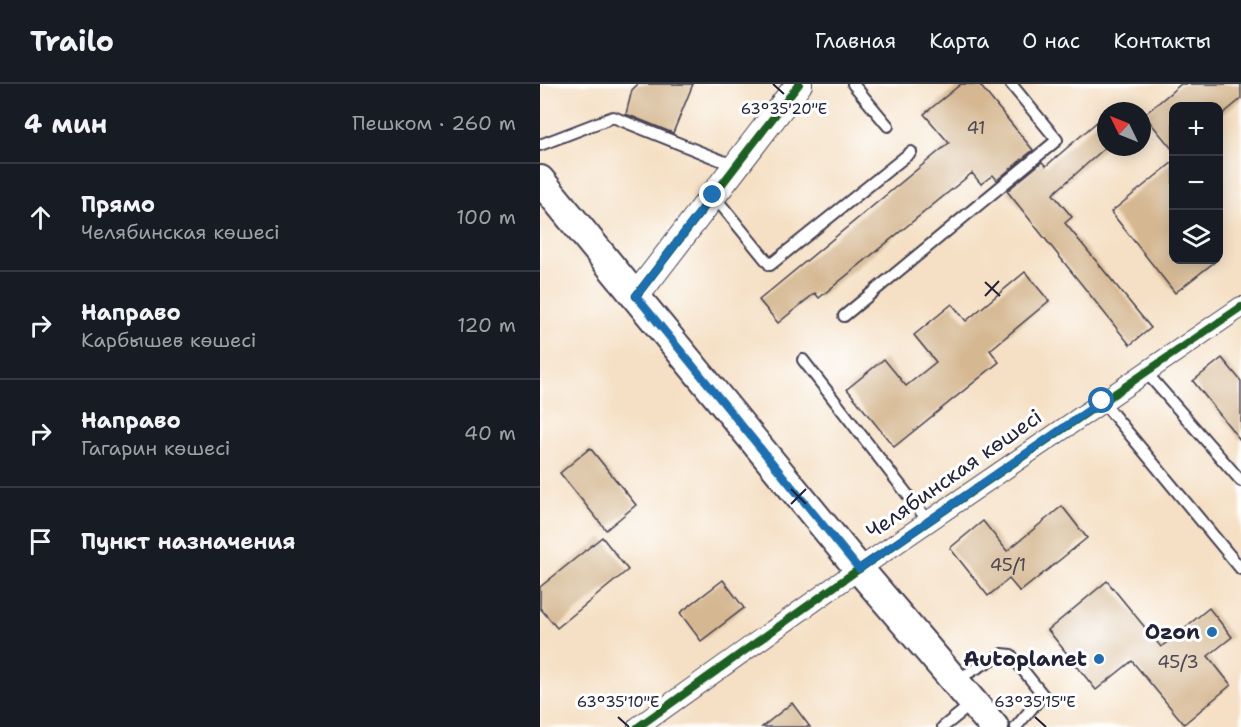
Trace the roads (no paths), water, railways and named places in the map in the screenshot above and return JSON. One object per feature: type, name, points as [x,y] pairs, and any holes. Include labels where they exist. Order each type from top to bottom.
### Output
[{"type":"main road","points":[[540,180],[859,569],[994,727]]},
{"type":"street","points":[[636,296],[799,84]]},
{"type":"street","name":"Челябинская көшесі","points":[[638,727],[859,569],[1144,371],[1241,307]]},
{"type":"lane","points":[[853,84],[888,126]]},
{"type":"lane","points":[[844,316],[1057,140],[1011,84]]},
{"type":"lane","points":[[540,145],[613,117],[735,166]]},
{"type":"lane","points":[[713,195],[770,265],[911,152]]},
{"type":"lane","points":[[804,360],[928,521]]},
{"type":"lane","points":[[1144,371],[1241,481]]},
{"type":"lane","points":[[1102,401],[1241,569]]},
{"type":"lane","points":[[955,681],[1002,654],[1011,655],[1043,694],[1016,727]]},
{"type":"lane","points":[[943,727],[973,703]]},
{"type":"place","name":"Ozon","points":[[1212,632]]},
{"type":"place","name":"Autoplanet","points":[[1099,659]]}]
